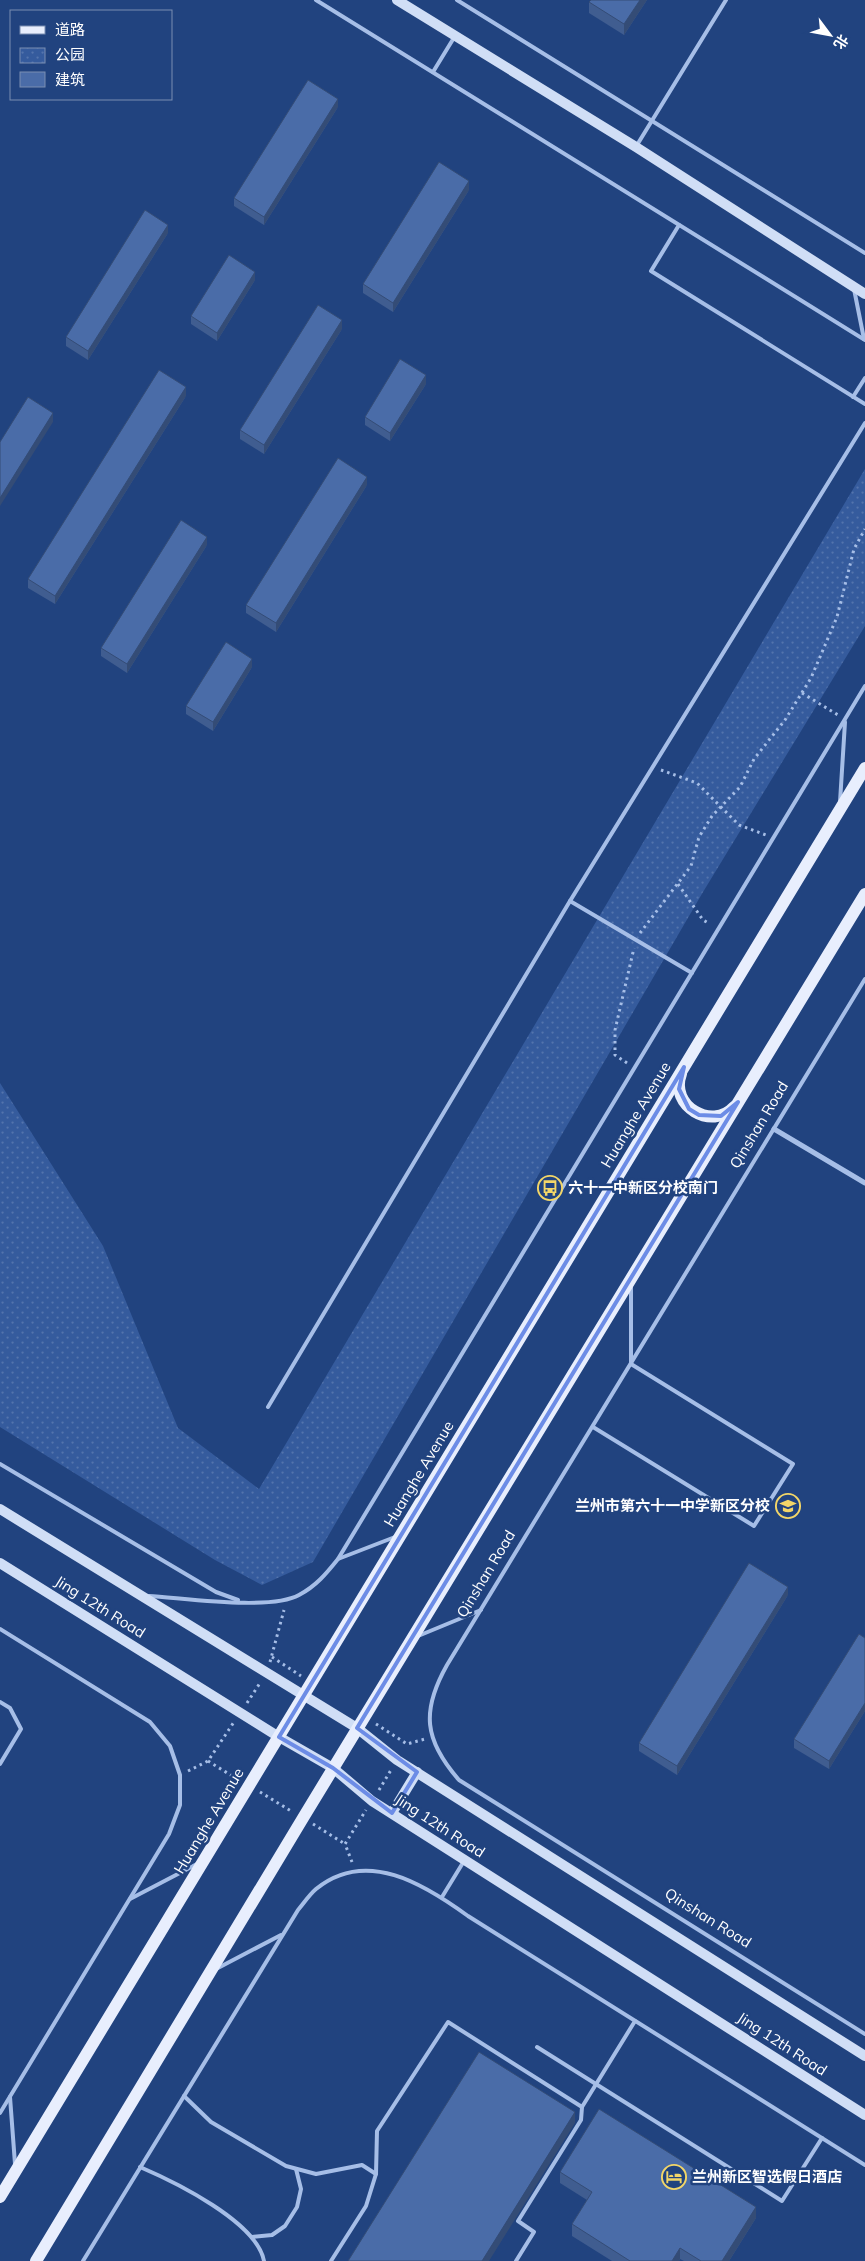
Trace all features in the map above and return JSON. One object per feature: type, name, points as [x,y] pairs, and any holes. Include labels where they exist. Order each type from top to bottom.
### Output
[{"type":"main road","name":"Huanghe Avenue","points":[[0,2197],[865,768]]},
{"type":"main road","points":[[36,2261],[357,1728],[865,894]]},
{"type":"main road","points":[[684,1067],[679,1078],[679,1089],[682,1100],[689,1109],[699,1115],[721,1116],[731,1110],[738,1102]]},
{"type":"street","points":[[397,0],[636,147],[865,294]]},
{"type":"street","points":[[774,1129],[865,1183]]},
{"type":"street","points":[[0,1509],[357,1728],[397,1760],[865,2056]]},
{"type":"street","name":"Jing 12th Road","points":[[0,1563],[240,1713],[333,1768],[372,1801],[865,2115]]},
{"type":"street","points":[[392,1813],[417,1772]]},
{"type":"lane","points":[[316,0],[864,339]]},
{"type":"lane","points":[[457,0],[865,253]]},
{"type":"lane","points":[[636,147],[726,0]]},
{"type":"lane","points":[[432,72],[455,36]]},
{"type":"lane","points":[[679,226],[651,271],[865,404]]},
{"type":"lane","points":[[854,286],[864,339]]},
{"type":"lane","points":[[853,397],[865,378]]},
{"type":"lane","points":[[268,1407],[570,900],[865,423]]},
{"type":"lane","points":[[142,1596],[270,1604],[297,1596],[321,1581],[338,1559],[865,686]]},
{"type":"lane","points":[[839,811],[845,719]]},
{"type":"lane","points":[[570,900],[692,973]]},
{"type":"lane","name":"Qinshan Road","points":[[865,979],[435,1688],[429,1712],[432,1738],[442,1761],[459,1780],[865,2034]]},
{"type":"lane","points":[[593,1427],[754,1526],[793,1464],[631,1364],[631,1278]]},
{"type":"lane","points":[[0,1464],[216,1592],[242,1602]]},
{"type":"lane","points":[[338,1559],[401,1534]]},
{"type":"lane","points":[[412,1639],[482,1609]]},
{"type":"lane","points":[[0,1629],[150,1722],[170,1746],[180,1775],[180,1805],[169,1834],[0,2113]]},
{"type":"lane","points":[[0,1702],[10,1708],[21,1729],[0,1764]]},
{"type":"lane","points":[[442,1897],[465,1860]]},
{"type":"lane","points":[[129,1900],[204,1861]]},
{"type":"lane","points":[[82,2261],[298,1910],[316,1889],[340,1875],[366,1870],[393,1873],[442,1897],[468,1916],[865,2165]]},
{"type":"lane","points":[[210,1972],[283,1934]]},
{"type":"lane","points":[[516,2261],[534,2232],[518,2222],[581,2120],[582,2107],[635,2021]]},
{"type":"lane","points":[[331,2261],[366,2206],[376,2174],[377,2131],[448,2022],[582,2107]]},
{"type":"lane","points":[[538,2046],[782,2201],[822,2138]]},
{"type":"lane","points":[[184,2096],[211,2122],[286,2166],[316,2174],[362,2165],[376,2174]]},
{"type":"lane","points":[[10,2097],[15,2172]]},
{"type":"lane","points":[[140,2167],[174,2182],[243,2226],[263,2252],[264,2261]]},
{"type":"lane","points":[[252,2238],[272,2235],[285,2226],[297,2207],[301,2189],[296,2169]]},
{"type":"path","points":[[635,1068],[615,1055],[615,1030],[635,939],[691,866],[699,837],[712,816],[740,787],[754,759],[785,720],[811,678],[836,617],[854,550],[865,529]]},
{"type":"path","points":[[802,693],[845,719]]},
{"type":"path","points":[[652,767],[697,783],[739,825],[773,838]]},
{"type":"path","points":[[678,884],[704,920],[719,929]]},
{"type":"path","points":[[180,1775],[208,1761],[266,1673],[287,1599]]},
{"type":"path","points":[[272,1657],[312,1682]]},
{"type":"path","points":[[365,1716],[407,1744],[432,1738]]},
{"type":"path","points":[[208,1761],[346,1844]]},
{"type":"highlighted area","points":[[684,1067],[679,1089],[689,1109],[699,1115],[721,1116],[738,1102],[357,1728],[417,1772],[392,1813],[333,1768],[279,1737]]},
{"type":"green space","points":[[865,469],[865,626],[703,892],[313,1562],[262,1585],[215,1560],[0,1427],[0,1083],[103,1246],[178,1428],[259,1489]]},
{"type":"building","points":[[591,0],[640,0],[624,24],[589,2]]},
{"type":"building","points":[[308,80],[338,99],[264,217],[234,198]]},
{"type":"building","points":[[439,162],[469,181],[393,303],[363,284]]},
{"type":"building","points":[[145,210],[168,225],[88,351],[66,337]]},
{"type":"building","points":[[229,255],[255,272],[217,333],[191,316]]},
{"type":"building","points":[[318,305],[342,320],[264,445],[240,430]]},
{"type":"building","points":[[400,359],[426,375],[390,433],[365,417]]},
{"type":"building","points":[[159,370],[186,387],[55,596],[28,579]]},
{"type":"building","points":[[28,397],[53,413],[0,498],[0,442]]},
{"type":"building","points":[[338,458],[367,477],[276,623],[246,605]]},
{"type":"building","points":[[181,520],[207,537],[127,664],[101,648]]},
{"type":"building","points":[[226,642],[252,659],[213,722],[186,706]]},
{"type":"building","points":[[749,1563],[788,1587],[677,1766],[639,1743]]},
{"type":"building","points":[[859,1634],[865,1638],[865,1703],[829,1761],[794,1739]]},
{"type":"building","points":[[479,2052],[575,2112],[482,2261],[348,2261]]},
{"type":"building","points":[[599,2109],[756,2207],[722,2261],[701,2261],[680,2248],[672,2261],[630,2261],[572,2224],[592,2192],[560,2172]]},
{"type":"place","name":"六十一中新区分校南门","points":[[550,1188]]},
{"type":"place","name":"兰州市第六十一中学新区分校","points":[[788,1506]]},
{"type":"place","name":"兰州新区智选假日酒店","points":[[674,2177]]}]
